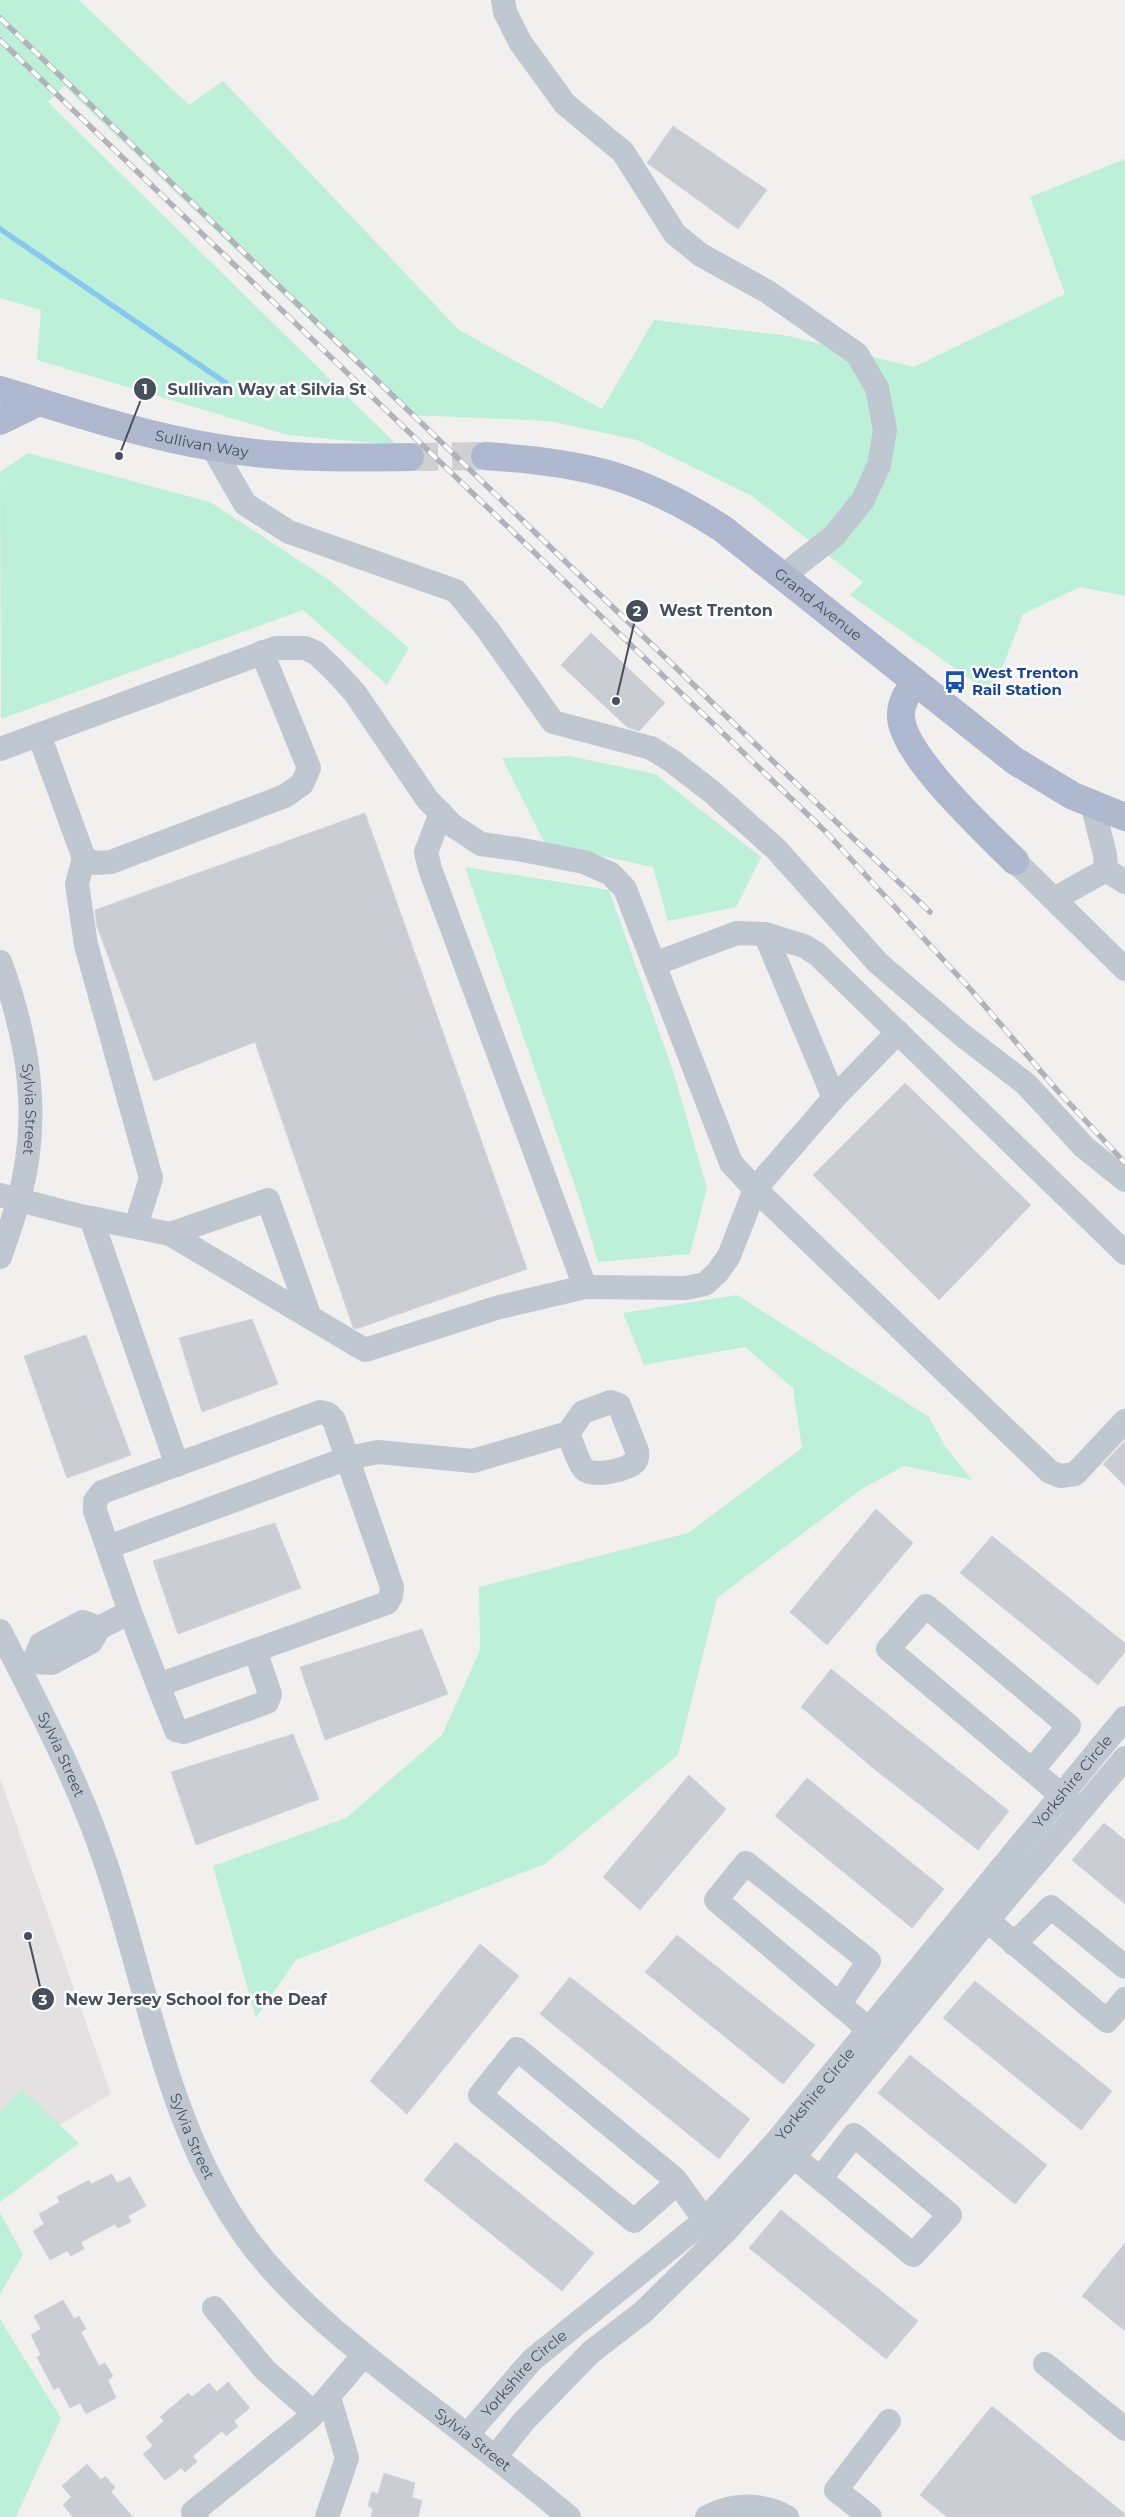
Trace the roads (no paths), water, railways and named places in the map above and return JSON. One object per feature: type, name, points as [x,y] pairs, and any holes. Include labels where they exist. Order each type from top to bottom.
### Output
[{"type":"main road","name":"Sullivan Way","points":[[0,390],[147,433],[213,448],[266,455],[319,458],[410,457]]},
{"type":"main road","points":[[0,421],[39,402]]},
{"type":"main road","name":"Grand Avenue","points":[[485,456],[559,462],[605,472],[648,487],[690,508],[723,529],[1015,762],[1072,796],[1125,817]]},
{"type":"main road","points":[[915,682],[902,706],[901,717],[904,732],[928,768],[958,806],[1015,861]]},
{"type":"street","points":[[503,0],[505,12],[520,42],[565,104],[623,152],[675,234],[701,255],[768,292],[857,354],[877,388],[886,430],[879,465],[862,500],[834,536],[783,576]]},
{"type":"street","points":[[213,448],[245,504],[289,532],[456,591],[488,630],[553,722],[651,748],[672,761],[712,792],[776,849],[878,963],[961,1034],[1026,1084],[1084,1147],[1125,1180]]},
{"type":"street","points":[[0,749],[262,652],[287,646],[316,652],[355,693],[427,798],[452,825],[481,844],[584,862],[611,874],[625,889],[731,1163],[755,1189],[1050,1472],[1061,1476],[1075,1474],[1125,1421]]},
{"type":"street","points":[[84,858],[96,863],[111,862],[285,796],[302,784],[309,768],[262,652]]},
{"type":"street","points":[[39,735],[84,858],[77,884],[86,945],[151,1178],[136,1226]]},
{"type":"street","points":[[1054,899],[1116,876],[1105,854],[1092,804]]},
{"type":"street","points":[[441,813],[426,852],[430,869],[584,1287]]},
{"type":"street","points":[[1015,861],[1125,968]]},
{"type":"street","points":[[654,964],[737,933],[765,934],[804,946],[817,954],[1125,1253]]},
{"type":"street","points":[[765,934],[834,1098]]},
{"type":"street","name":"Sylvia Street","points":[[0,962],[23,1032],[30,1080],[31,1117],[28,1144],[9,1198],[0,1257]]},
{"type":"street","points":[[9,1198],[90,1218],[170,1234],[365,1350],[496,1308],[584,1287],[686,1288],[705,1284],[717,1273],[729,1256],[755,1189],[834,1098],[898,1032]]},
{"type":"street","points":[[170,1234],[268,1200],[310,1317]]},
{"type":"street","points":[[90,1218],[177,1465]]},
{"type":"street","points":[[158,1685],[255,1650],[387,1603],[392,1596],[392,1587],[348,1458],[334,1420],[328,1414],[320,1412],[102,1492],[96,1501],[95,1512],[130,1612],[158,1685],[176,1730],[184,1732],[267,1702],[270,1694],[255,1650]]},
{"type":"street","points":[[108,1548],[348,1458],[378,1452],[473,1461],[568,1433]]},
{"type":"street","points":[[1032,1770],[1069,1726],[926,1606],[888,1649],[1080,1811]]},
{"type":"street","points":[[26,1665],[41,1644],[83,1622],[100,1628],[130,1612]]},
{"type":"street","name":"Sylvia Street","points":[[0,1631],[26,1665],[88,1815],[107,1866],[173,2093],[206,2172],[251,2243],[287,2287],[327,2326],[569,2517]]},
{"type":"street","name":"Yorkshire Circle","points":[[495,2457],[524,2421],[591,2352],[642,2313],[711,2230],[776,2142],[867,2028],[1125,1718]]},
{"type":"street","name":"Yorkshire Circle","points":[[467,2435],[532,2360],[711,2230],[794,2157],[987,1921],[1125,1758]]},
{"type":"street","points":[[840,2003],[869,1961],[746,1863],[716,1900],[840,2003],[886,2044]]},
{"type":"street","points":[[970,1906],[1107,2022],[1125,2000]]},
{"type":"street","points":[[1014,1944],[1051,1907],[1125,1967]]},
{"type":"street","points":[[677,2183],[634,2221],[480,2095],[517,2048],[677,2183],[711,2230]]},
{"type":"street","points":[[776,2142],[913,2255],[950,2215],[854,2135],[821,2178]]},
{"type":"street","points":[[214,2308],[265,2370],[322,2405],[348,2458],[327,2517]]},
{"type":"street","points":[[198,2517],[193,2512],[322,2405],[364,2355]]},
{"type":"street","points":[[1045,2364],[1125,2429]]},
{"type":"street","points":[[870,2517],[836,2490],[889,2422]]},
{"type":"street","points":[[707,2517],[719,2510],[740,2506],[759,2506],[787,2517]]},
{"type":"waterway","points":[[0,229],[226,383]]},
{"type":"tunnel","points":[[410,457],[485,456]]},
{"type":"railway","points":[[0,18],[930,912]]},
{"type":"railway","points":[[0,40],[826,832],[972,991],[1057,1090],[1125,1163]]},
{"type":"place","name":"Sullivan Way at Silvia St","points":[[119,456]]},
{"type":"place","name":"West Trenton Rail Station","points":[[955,682]]},
{"type":"place","name":"West Trenton","points":[[616,701]]},
{"type":"place","name":"New Jersey School for the Deaf","points":[[28,1936]]}]
